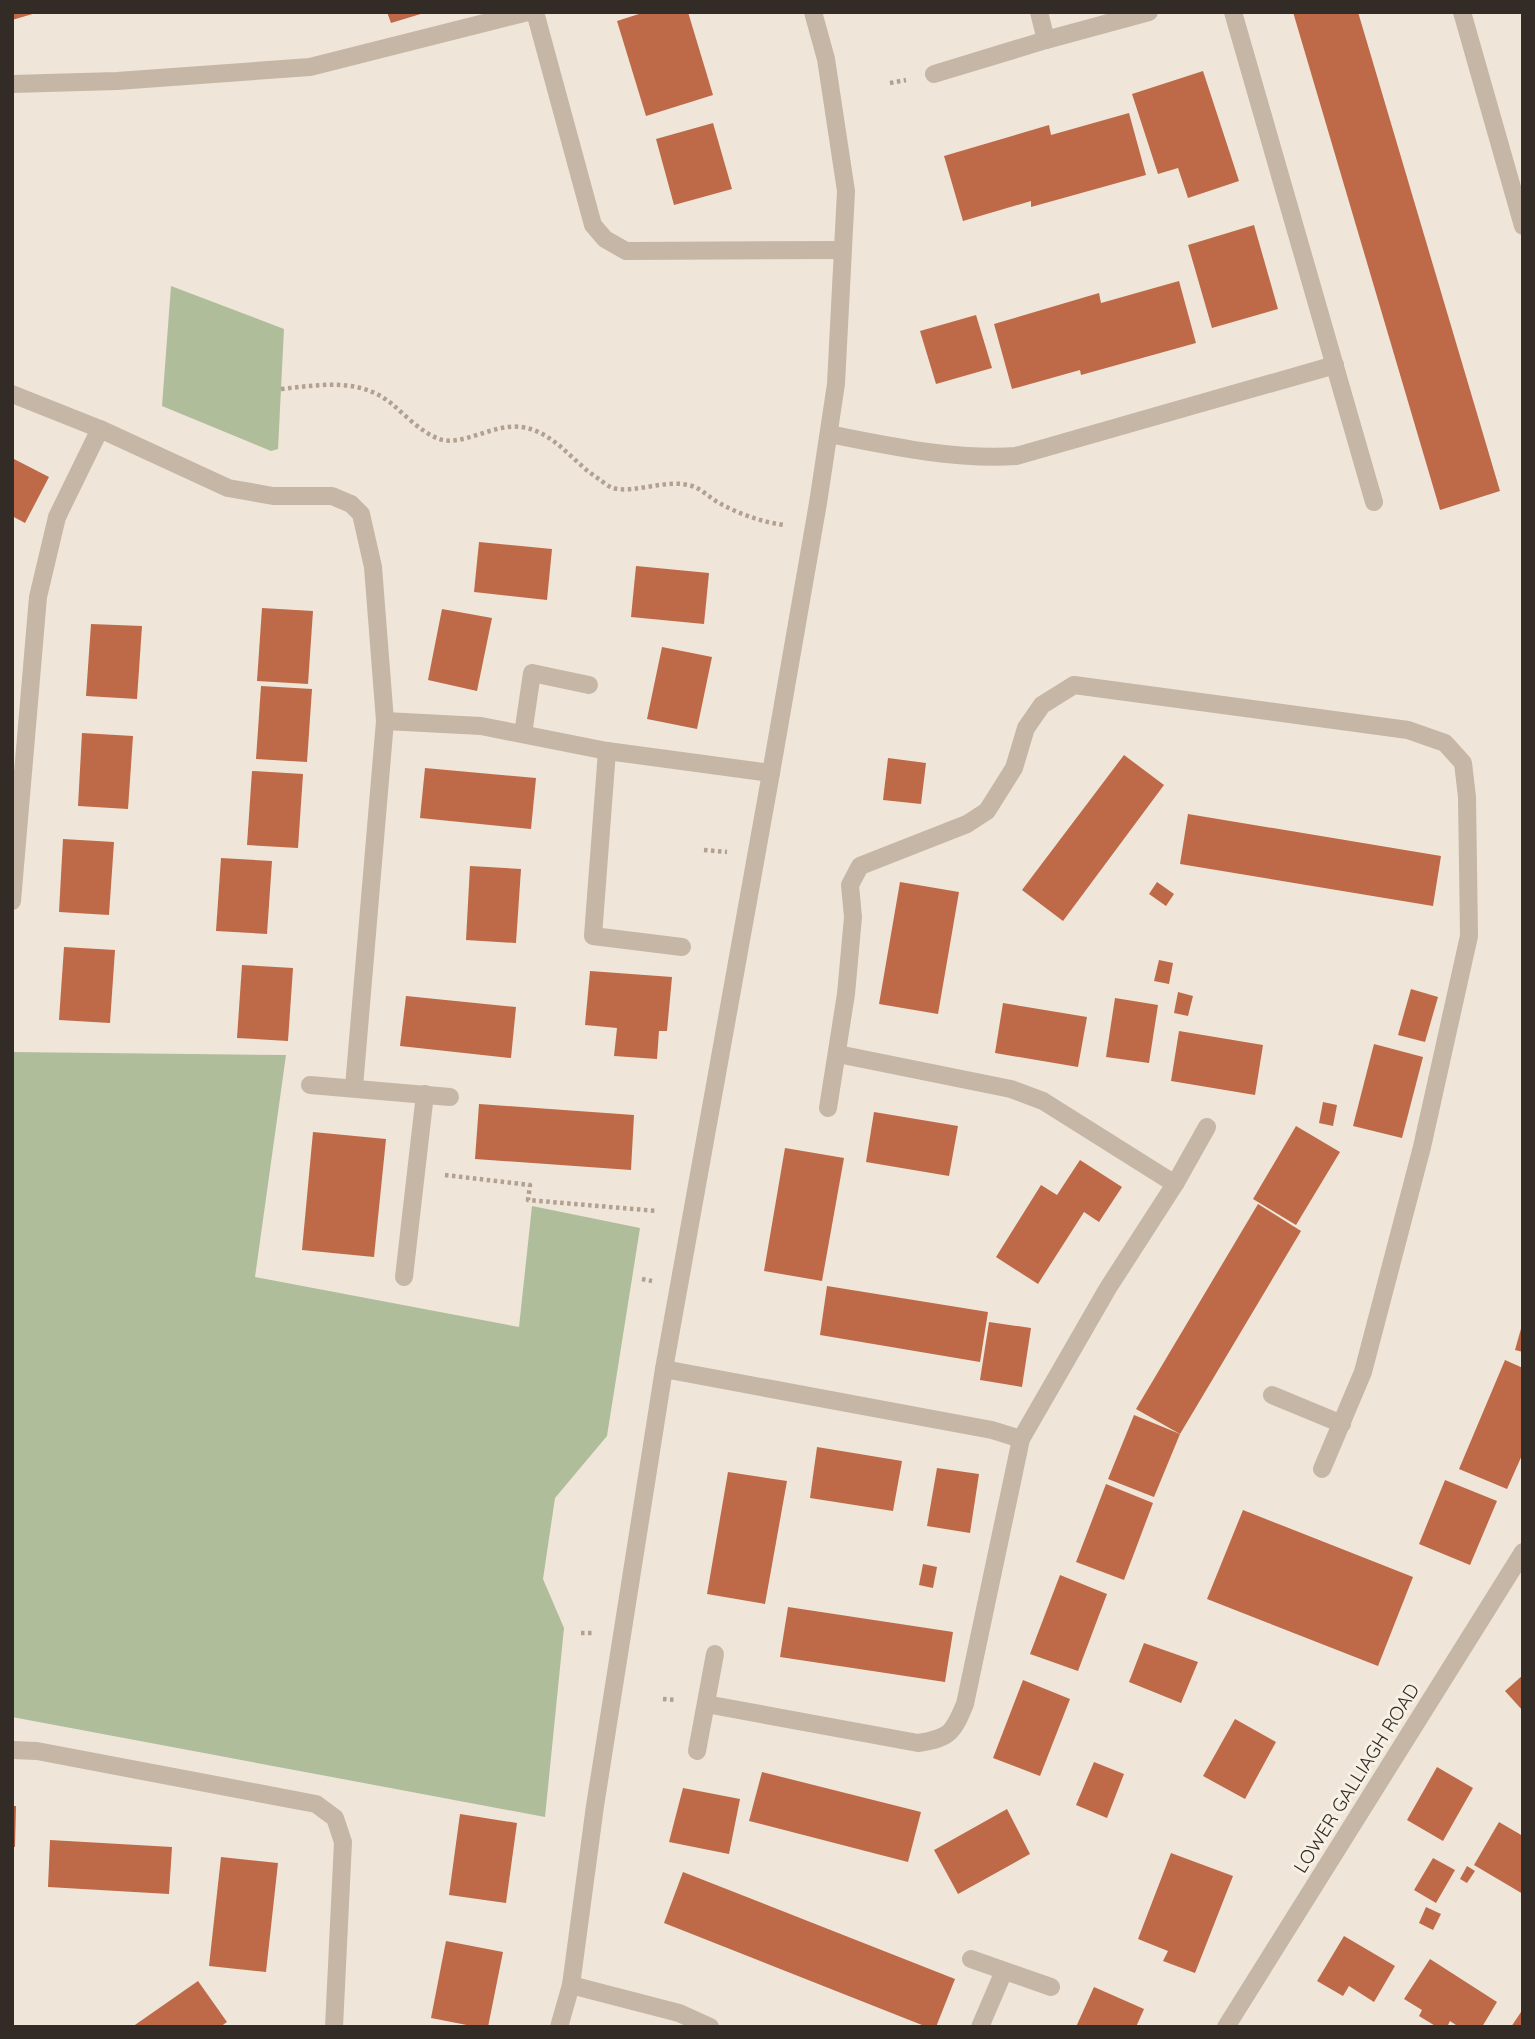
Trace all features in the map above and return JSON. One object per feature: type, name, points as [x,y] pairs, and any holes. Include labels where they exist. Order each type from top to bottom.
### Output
[{"type":"street","points":[[12,84],[117,81],[310,67],[528,12]]},
{"type":"street","points":[[535,12],[593,225],[605,239],[626,251],[843,250]]},
{"type":"street","points":[[559,2027],[571,1985],[595,1806],[664,1369],[829,434],[837,368],[846,191],[826,60],[813,12]]},
{"type":"street","points":[[1038,12],[1046,40]]},
{"type":"street","points":[[934,74],[1149,12]]},
{"type":"street","points":[[1233,12],[1374,502]]},
{"type":"street","points":[[1462,12],[1523,226]]},
{"type":"street","points":[[829,434],[904,448],[981,458],[1016,456],[1335,365]]},
{"type":"street","points":[[12,394],[100,429],[229,488],[273,496],[332,496],[351,504],[361,514],[373,567],[385,721],[355,1087]]},
{"type":"street","points":[[12,901],[38,597],[57,517],[100,429]]},
{"type":"street","points":[[523,734],[532,673],[589,685]]},
{"type":"street","points":[[828,1108],[838,1054],[853,917],[849,885],[860,866],[967,824],[987,811],[1014,768],[1026,728],[1042,705],[1074,685],[1408,730],[1445,743],[1463,763],[1469,936],[1422,1147],[1363,1372],[1322,1469]]},
{"type":"street","points":[[385,721],[481,726],[607,751],[771,773]]},
{"type":"street","points":[[607,751],[593,936],[682,947]]},
{"type":"street","points":[[838,1054],[1011,1089],[1043,1101],[1175,1184]]},
{"type":"street","points":[[310,1085],[450,1097]]},
{"type":"street","points":[[404,1277],[425,1094]]},
{"type":"street","points":[[706,1704],[918,1743],[939,1739],[956,1727],[965,1704],[1021,1439],[1102,1299],[1175,1184],[1207,1127]]},
{"type":"street","points":[[664,1369],[992,1430],[1021,1439]]},
{"type":"street","points":[[1272,1395],[1342,1424]]},
{"type":"street","name":"LOWER GALLIAGH ROAD","points":[[1226,2027],[1523,1552]]},
{"type":"street","points":[[697,1751],[715,1654]]},
{"type":"street","points":[[12,1751],[37,1751],[316,1804],[335,1818],[343,1842],[334,2027]]},
{"type":"street","points":[[971,1959],[1051,1987]]},
{"type":"street","points":[[980,2027],[1004,1970]]},
{"type":"street","points":[[571,1985],[679,2013],[710,2027]]},
{"type":"path","points":[[281,389],[337,383],[363,387],[382,396],[427,434],[442,440],[463,439],[495,428],[522,427],[548,437],[592,475],[613,488],[668,483],[693,486],[720,503],[757,519],[813,530]]},
{"type":"path","points":[[704,850],[732,853]]},
{"type":"path","points":[[416,1172],[530,1185],[528,1200],[657,1211]]},
{"type":"green space","points":[[171,286],[284,329],[278,449],[271,451],[162,406]]},
{"type":"green space","points":[[12,1052],[286,1055],[255,1277],[519,1327],[532,1206],[640,1228],[607,1436],[555,1498],[543,1579],[564,1628],[545,1817],[12,1717]]},
{"type":"building","points":[[12,12],[36,12],[36,13],[12,20]]},
{"type":"building","points":[[387,12],[424,12],[424,13],[391,23]]},
{"type":"building","points":[[645,12],[688,12],[713,95],[646,116],[617,21]]},
{"type":"building","points":[[1293,12],[1358,12],[1500,491],[1440,510]]},
{"type":"building","points":[[1203,71],[1239,181],[1188,198],[1178,168],[1158,174],[1132,94]]},
{"type":"building","points":[[1129,113],[1146,175],[1031,207],[1031,201],[963,221],[944,156],[1049,125],[1051,135]]},
{"type":"building","points":[[713,123],[732,189],[674,205],[656,139]]},
{"type":"building","points":[[1254,225],[1278,309],[1212,328],[1188,245]]},
{"type":"building","points":[[1179,281],[1196,343],[1081,375],[1080,370],[1012,389],[994,324],[1099,293],[1101,303]]},
{"type":"building","points":[[976,315],[992,368],[936,384],[920,331]]},
{"type":"building","points":[[12,458],[49,477],[25,523],[12,516]]},
{"type":"building","points":[[479,542],[552,549],[547,600],[474,592]]},
{"type":"building","points":[[636,566],[709,573],[704,624],[631,617]]},
{"type":"building","points":[[262,608],[313,611],[308,684],[257,681]]},
{"type":"building","points":[[442,609],[492,618],[477,691],[428,680]]},
{"type":"building","points":[[91,624],[142,626],[137,699],[86,696]]},
{"type":"building","points":[[662,647],[712,657],[697,729],[647,719]]},
{"type":"building","points":[[261,686],[312,689],[307,762],[256,759]]},
{"type":"building","points":[[82,733],[133,736],[128,809],[78,806]]},
{"type":"building","points":[[1124,755],[1164,785],[1063,921],[1022,890]]},
{"type":"building","points":[[888,758],[926,763],[921,804],[883,800]]},
{"type":"building","points":[[425,768],[536,778],[531,829],[420,818]]},
{"type":"building","points":[[252,771],[303,774],[298,848],[247,845]]},
{"type":"building","points":[[1188,814],[1441,856],[1433,906],[1180,864]]},
{"type":"building","points":[[63,839],[114,842],[109,915],[59,912]]},
{"type":"building","points":[[221,858],[272,861],[267,934],[216,931]]},
{"type":"building","points":[[470,866],[521,869],[516,943],[466,940]]},
{"type":"building","points":[[900,882],[959,892],[938,1014],[879,1004]]},
{"type":"building","points":[[1157,882],[1174,894],[1166,906],[1149,894]]},
{"type":"building","points":[[64,947],[115,950],[110,1023],[59,1020]]},
{"type":"building","points":[[1159,960],[1173,963],[1169,984],[1154,981]]},
{"type":"building","points":[[242,965],[293,968],[288,1041],[237,1038]]},
{"type":"building","points":[[590,971],[672,977],[667,1031],[659,1031],[657,1059],[614,1056],[617,1028],[585,1025]]},
{"type":"building","points":[[1411,989],[1438,997],[1425,1042],[1398,1035]]},
{"type":"building","points":[[1178,992],[1193,996],[1188,1016],[1174,1013]]},
{"type":"building","points":[[406,996],[516,1007],[511,1058],[400,1046]]},
{"type":"building","points":[[1115,998],[1158,1005],[1149,1063],[1106,1057]]},
{"type":"building","points":[[1003,1003],[1087,1017],[1078,1067],[995,1053]]},
{"type":"building","points":[[1179,1031],[1263,1045],[1255,1095],[1171,1081]]},
{"type":"building","points":[[1374,1044],[1423,1057],[1402,1138],[1353,1126]]},
{"type":"building","points":[[1323,1102],[1337,1105],[1333,1126],[1319,1123]]},
{"type":"building","points":[[479,1104],[634,1115],[631,1170],[475,1159]]},
{"type":"building","points":[[874,1112],[958,1126],[949,1176],[866,1162]]},
{"type":"building","points":[[1296,1126],[1340,1152],[1296,1225],[1253,1199]]},
{"type":"building","points":[[313,1132],[386,1139],[374,1257],[302,1250]]},
{"type":"building","points":[[785,1148],[844,1158],[822,1281],[764,1271]]},
{"type":"building","points":[[1080,1160],[1122,1187],[1099,1222],[1084,1212],[1038,1284],[996,1257],[1041,1185],[1057,1195]]},
{"type":"building","points":[[1258,1204],[1301,1231],[1180,1434],[1136,1409]]},
{"type":"building","points":[[827,1286],[988,1312],[980,1362],[820,1335]]},
{"type":"building","points":[[989,1322],[1031,1328],[1022,1387],[980,1380]]},
{"type":"building","points":[[1523,1325],[1523,1352],[1515,1350]]},
{"type":"building","points":[[1505,1360],[1523,1368],[1523,1453],[1507,1489],[1459,1469]]},
{"type":"building","points":[[1134,1415],[1180,1434],[1154,1497],[1108,1479]]},
{"type":"building","points":[[817,1447],[902,1461],[893,1511],[810,1498]]},
{"type":"building","points":[[937,1468],[979,1474],[970,1533],[927,1526]]},
{"type":"building","points":[[728,1472],[787,1481],[765,1604],[707,1594]]},
{"type":"building","points":[[1445,1480],[1497,1501],[1470,1565],[1419,1544]]},
{"type":"building","points":[[1106,1484],[1153,1503],[1124,1580],[1076,1562]]},
{"type":"building","points":[[1243,1510],[1413,1577],[1378,1666],[1207,1599]]},
{"type":"building","points":[[923,1564],[937,1567],[933,1588],[919,1585]]},
{"type":"building","points":[[1060,1575],[1107,1594],[1078,1671],[1030,1654]]},
{"type":"building","points":[[788,1607],[953,1632],[945,1682],[780,1657]]},
{"type":"building","points":[[1144,1643],[1198,1662],[1181,1703],[1129,1682]]},
{"type":"building","points":[[1523,1675],[1523,1711],[1505,1691]]},
{"type":"building","points":[[1023,1680],[1070,1699],[1040,1776],[993,1758]]},
{"type":"building","points":[[1235,1719],[1276,1742],[1245,1799],[1203,1776]]},
{"type":"building","points":[[1094,1762],[1124,1774],[1107,1818],[1076,1805]]},
{"type":"building","points":[[1437,1767],[1473,1788],[1443,1841],[1407,1820]]},
{"type":"building","points":[[762,1772],[921,1812],[908,1862],[749,1821]]},
{"type":"building","points":[[683,1788],[740,1799],[729,1854],[669,1842]]},
{"type":"building","points":[[12,1806],[16,1806],[15,1847],[12,1847]]},
{"type":"building","points":[[1007,1809],[1030,1854],[958,1894],[934,1850]]},
{"type":"building","points":[[460,1814],[517,1823],[506,1903],[449,1895]]},
{"type":"building","points":[[1499,1822],[1523,1836],[1523,1894],[1474,1865]]},
{"type":"building","points":[[50,1840],[172,1847],[169,1894],[48,1887]]},
{"type":"building","points":[[1171,1853],[1233,1876],[1195,1973],[1163,1961],[1168,1951],[1138,1939]]},
{"type":"building","points":[[221,1857],[278,1863],[266,1972],[209,1966]]},
{"type":"building","points":[[1433,1858],[1455,1870],[1436,1903],[1414,1890]]},
{"type":"building","points":[[1467,1866],[1475,1871],[1467,1883],[1460,1879]]},
{"type":"building","points":[[683,1872],[955,1979],[936,2027],[927,2027],[664,1923]]},
{"type":"building","points":[[1426,1907],[1441,1914],[1433,1930],[1419,1923]]},
{"type":"building","points":[[1344,1936],[1395,1966],[1374,2002],[1349,1986],[1343,1996],[1317,1981]]},
{"type":"building","points":[[446,1941],[503,1952],[488,2027],[431,2018]]},
{"type":"building","points":[[1430,1959],[1497,2002],[1482,2027],[1459,2027],[1450,2021],[1447,2027],[1437,2027],[1419,2016],[1422,2010],[1404,1999]]},
{"type":"building","points":[[198,1981],[227,2022],[220,2027],[132,2027]]},
{"type":"building","points":[[1094,1987],[1144,2009],[1136,2027],[1076,2027]]},
{"type":"building","points":[[1523,2009],[1523,2027],[1511,2027]]}]
